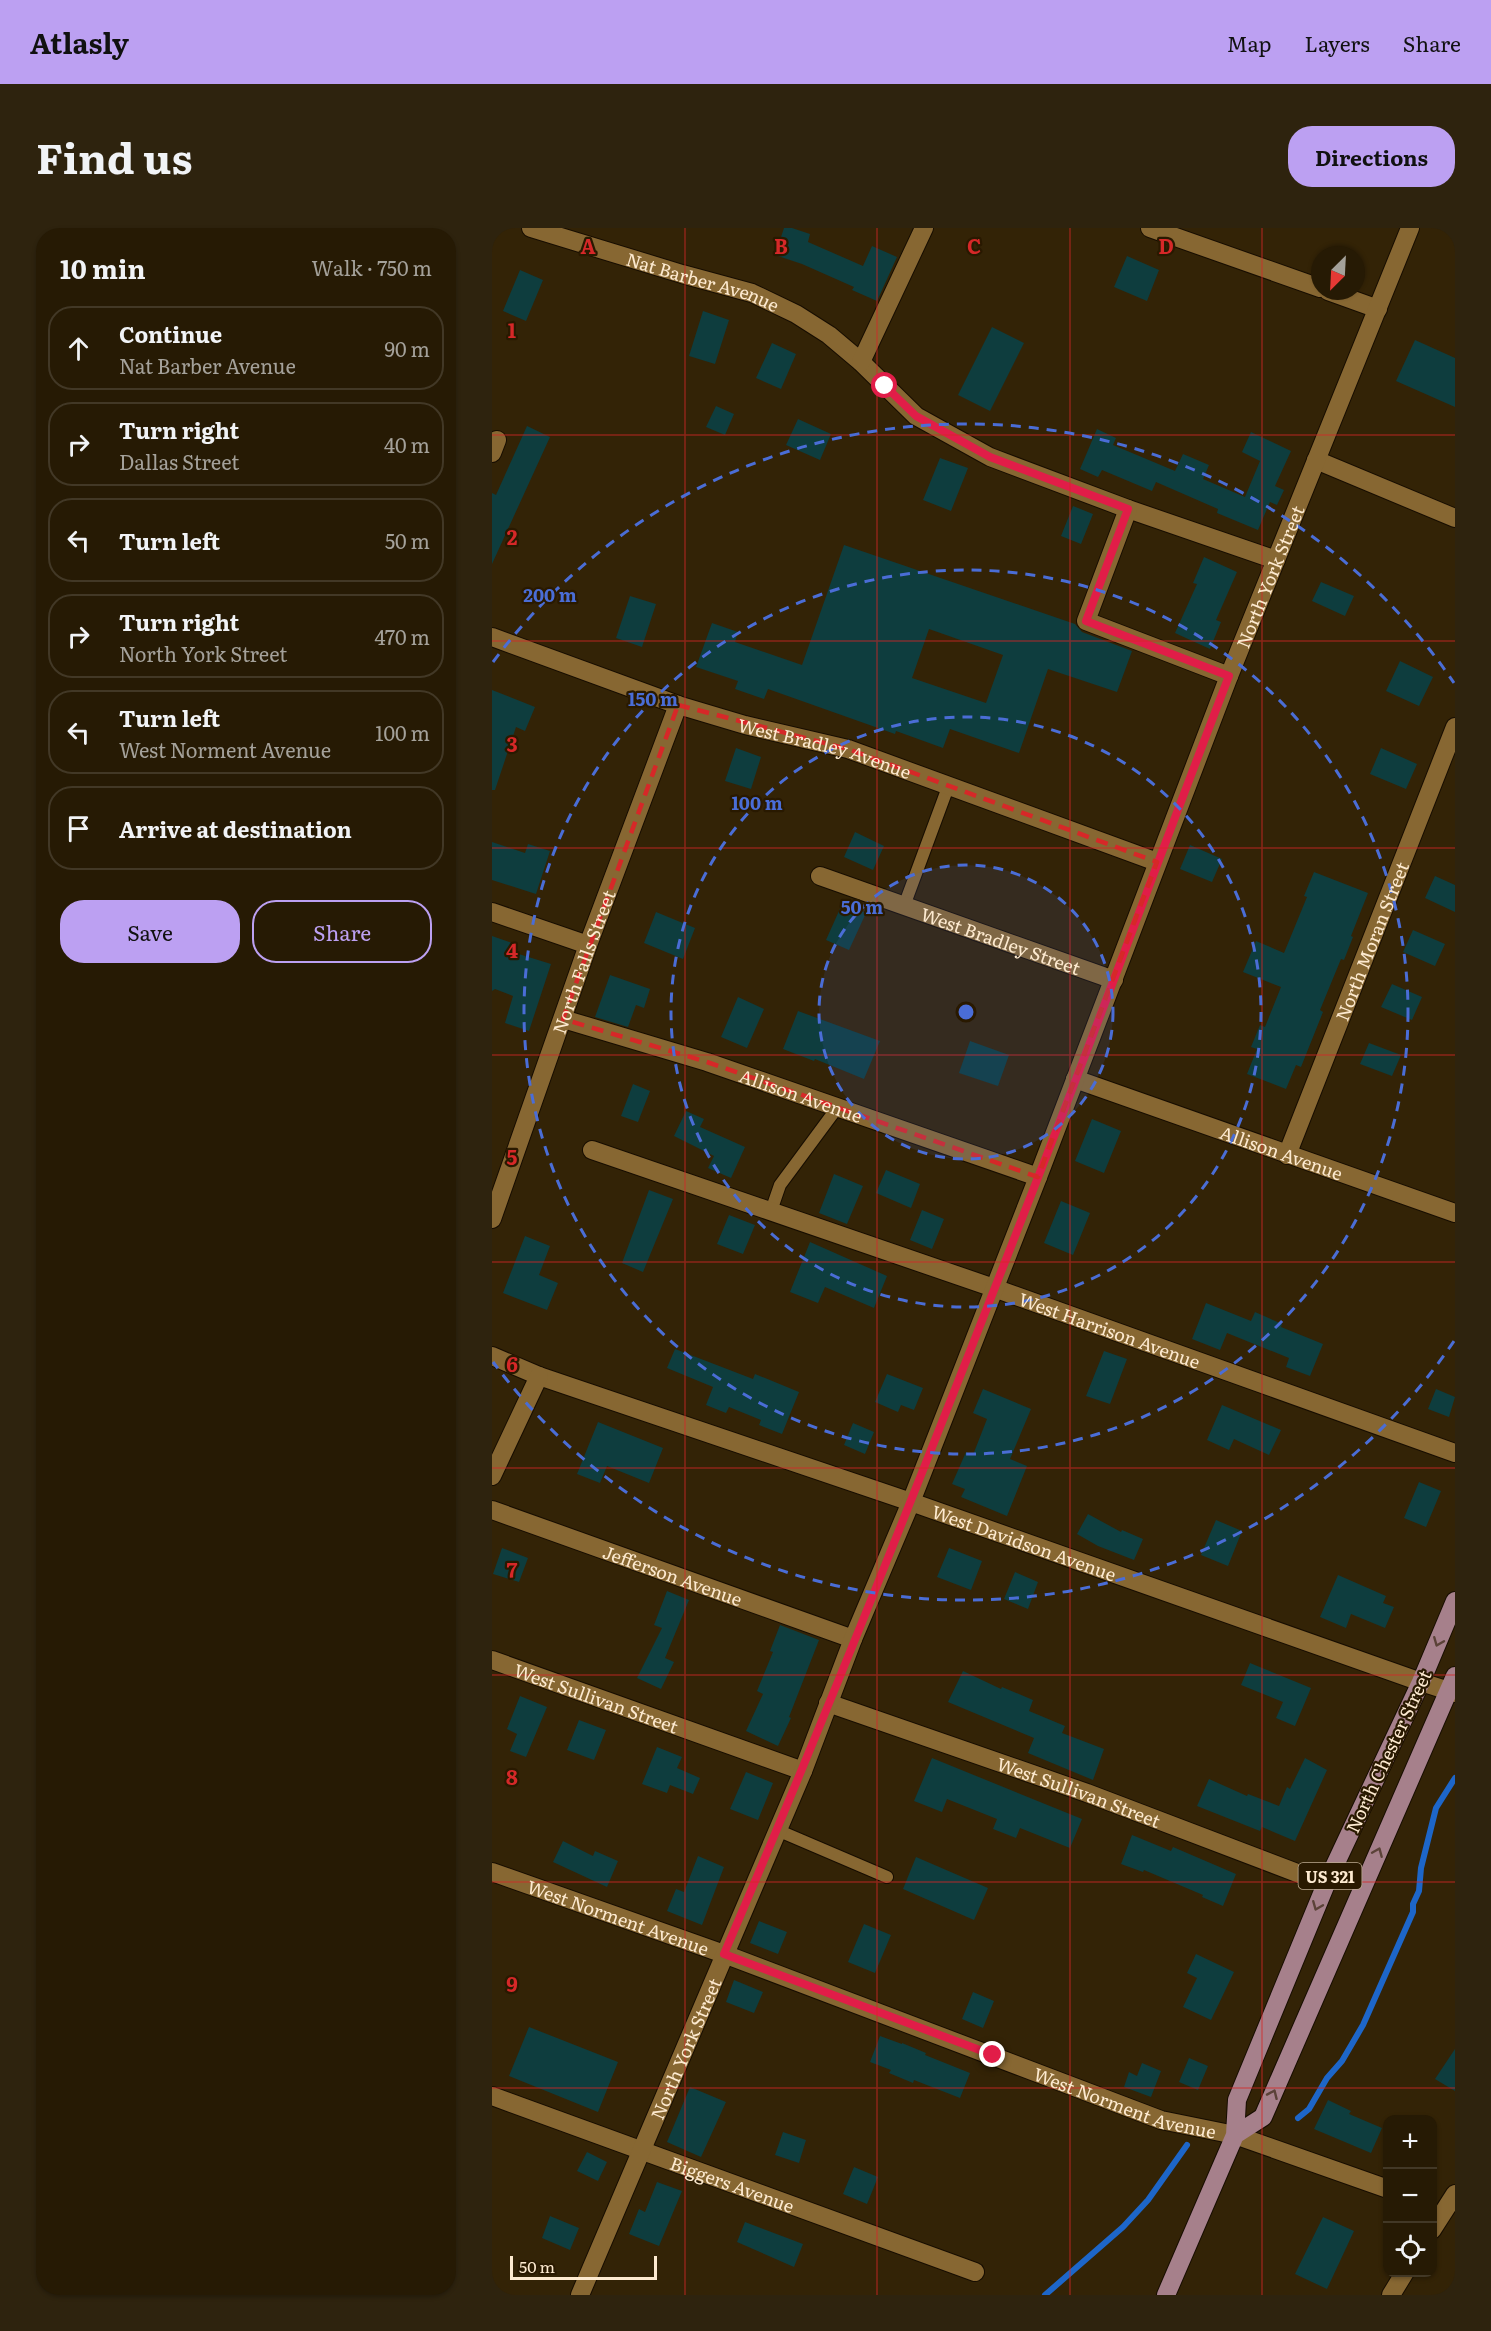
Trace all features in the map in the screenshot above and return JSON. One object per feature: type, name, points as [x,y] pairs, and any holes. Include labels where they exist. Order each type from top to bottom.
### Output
[{"type":"main road","name":"North Chester Street","points":[[1166,2295],[1235,2135],[1237,2100],[1326,1884],[1422,1682],[1455,1601]]},
{"type":"main road","name":"North Chester Street","points":[[1235,2135],[1263,2117],[1453,1687]]},
{"type":"street","name":"Nat Barber Avenue","points":[[531,228],[682,274],[752,292],[796,314],[829,335],[861,362]]},
{"type":"street","points":[[924,228],[861,362],[916,416],[990,457],[1128,509],[1276,560]]},
{"type":"street","points":[[1150,228],[1311,285]]},
{"type":"street","name":"North York Street","points":[[580,2295],[802,1771],[911,1502],[1114,980],[1229,676],[1410,228]]},
{"type":"street","points":[[1353,300],[1378,309]]},
{"type":"street","points":[[1316,460],[1455,518]]},
{"type":"street","points":[[1128,509],[1086,621],[1229,676]]},
{"type":"street","name":"West Bradley Avenue","points":[[492,637],[678,705],[745,725],[848,749],[1157,862]]},
{"type":"street","name":"North Falls Street","points":[[492,1219],[588,945],[678,705]]},
{"type":"street","name":"North Moran Street","points":[[1287,1155],[1455,727]]},
{"type":"street","name":"West Bradley Street","points":[[820,876],[1114,980]]},
{"type":"street","points":[[492,912],[588,945]]},
{"type":"street","name":"Allison Avenue","points":[[563,1019],[707,1062],[1038,1177]]},
{"type":"street","name":"Allison Avenue","points":[[1075,1079],[1455,1213]]},
{"type":"street","name":"West Harrison Avenue","points":[[592,1150],[994,1288],[1455,1453]]},
{"type":"street","name":"West Davidson Avenue","points":[[492,1356],[539,1376],[911,1502],[1422,1682],[1453,1687]]},
{"type":"street","points":[[492,1476],[539,1376]]},
{"type":"street","name":"Jefferson Avenue","points":[[492,1510],[854,1640]]},
{"type":"street","name":"West Sullivan Street","points":[[492,1660],[802,1771]]},
{"type":"street","name":"West Sullivan Street","points":[[828,1703],[1087,1793],[1326,1884]]},
{"type":"street","name":"West Norment Avenue","points":[[492,1872],[724,1954],[1161,2120],[1235,2135],[1383,2187]]},
{"type":"street","name":"Biggers Avenue","points":[[492,2096],[975,2272]]},
{"type":"street","points":[[1436,2223],[1455,2194]]},
{"type":"street","points":[[1391,2295],[1402,2277]]},
{"type":"lane","points":[[904,906],[948,787]]},
{"type":"lane","points":[[771,1210],[780,1185],[837,1108]]},
{"type":"lane","points":[[777,1830],[887,1877]]},
{"type":"highlighted area","points":[[678,705],[848,749],[1157,862],[1038,1177],[707,1062],[563,1019]]},
{"type":"building","points":[[784,228],[810,234],[808,242],[863,266],[872,246],[897,257],[877,301],[852,290],[854,287],[775,255]]},
{"type":"building","points":[[1127,256],[1159,270],[1147,301],[1114,287]]},
{"type":"building","points":[[520,270],[543,280],[526,321],[503,311]]},
{"type":"building","points":[[703,311],[729,320],[715,364],[689,356]]},
{"type":"building","points":[[992,327],[1024,343],[990,411],[958,395]]},
{"type":"building","points":[[1415,340],[1455,358],[1455,407],[1396,381]]},
{"type":"building","points":[[772,343],[796,354],[781,389],[756,378]]},
{"type":"building","points":[[716,406],[734,414],[725,435],[706,427]]},
{"type":"building","points":[[798,419],[831,434],[820,460],[786,445]]},
{"type":"building","points":[[527,426],[550,437],[492,564],[492,493],[496,495]]},
{"type":"building","points":[[1097,429],[1116,438],[1113,445],[1175,471],[1183,454],[1209,465],[1203,479],[1245,497],[1260,461],[1242,452],[1251,432],[1291,451],[1275,486],[1284,490],[1277,505],[1270,502],[1258,530],[1217,513],[1218,509],[1156,482],[1152,491],[1102,470],[1098,477],[1080,469]]},
{"type":"building","points":[[940,458],[968,468],[951,511],[923,500]]},
{"type":"building","points":[[1073,506],[1093,514],[1081,544],[1061,536]]},
{"type":"building","points":[[844,545],[1075,624],[1082,632],[1132,651],[1117,692],[1048,669],[1019,753],[950,729],[943,748],[896,731],[895,734],[768,689],[764,699],[735,689],[738,681],[696,667],[712,623],[738,632],[735,642],[802,665]],"holes":[[[929,629],[1003,655],[986,703],[912,678]]]},
{"type":"building","points":[[1204,557],[1237,572],[1216,620],[1221,622],[1210,649],[1175,633],[1197,584],[1193,583]]},
{"type":"building","points":[[1321,582],[1354,596],[1345,616],[1312,601]]},
{"type":"building","points":[[630,596],[656,604],[642,647],[616,638]]},
{"type":"building","points":[[1400,661],[1433,677],[1419,706],[1386,691]]},
{"type":"building","points":[[492,690],[535,707],[525,731],[516,727],[495,790],[492,790]]},
{"type":"building","points":[[736,748],[761,757],[751,789],[725,781]]},
{"type":"building","points":[[1381,748],[1417,764],[1406,789],[1370,774]]},
{"type":"building","points":[[855,832],[884,846],[873,870],[844,857]]},
{"type":"building","points":[[492,842],[525,853],[528,844],[550,851],[536,894],[492,880]]},
{"type":"building","points":[[1190,845],[1222,859],[1212,882],[1180,869]]},
{"type":"building","points":[[1314,872],[1368,893],[1344,960],[1341,959],[1320,1010],[1323,1012],[1301,1067],[1296,1065],[1286,1089],[1247,1074],[1257,1049],[1251,1047],[1260,1025],[1265,1027],[1281,987],[1243,972],[1256,941],[1284,953],[1307,897],[1304,896]]},
{"type":"building","points":[[1435,876],[1455,885],[1455,912],[1425,898]]},
{"type":"building","points":[[843,902],[866,913],[849,950],[826,940]]},
{"type":"building","points":[[656,912],[695,928],[683,959],[644,943]]},
{"type":"building","points":[[1413,930],[1445,944],[1435,966],[1403,952]]},
{"type":"building","points":[[492,936],[512,943],[509,951],[551,964],[529,1031],[505,1023],[513,996],[495,989],[492,991]]},
{"type":"building","points":[[610,975],[650,989],[644,1008],[636,1005],[628,1027],[595,1017]]},
{"type":"building","points":[[1392,984],[1422,997],[1412,1020],[1381,1007]]},
{"type":"building","points":[[738,997],[764,1009],[747,1048],[721,1037]]},
{"type":"building","points":[[798,1011],[880,1041],[864,1079],[783,1049]]},
{"type":"building","points":[[970,1041],[1009,1055],[998,1086],[959,1073]]},
{"type":"building","points":[[1369,1043],[1401,1055],[1392,1076],[1360,1064]]},
{"type":"building","points":[[633,1084],[650,1091],[638,1122],[621,1116]]},
{"type":"building","points":[[686,1111],[704,1119],[700,1127],[745,1147],[731,1178],[708,1168],[714,1156],[674,1136]]},
{"type":"building","points":[[1092,1119],[1121,1131],[1104,1173],[1075,1161]]},
{"type":"building","points":[[886,1170],[920,1184],[911,1208],[876,1193]]},
{"type":"building","points":[[834,1174],[863,1186],[847,1224],[819,1213]]},
{"type":"building","points":[[649,1190],[673,1199],[643,1272],[622,1263]]},
{"type":"building","points":[[1061,1201],[1090,1213],[1073,1255],[1044,1243]]},
{"type":"building","points":[[922,1210],[944,1219],[932,1249],[910,1240]]},
{"type":"building","points":[[729,1215],[755,1225],[743,1254],[717,1244]]},
{"type":"building","points":[[525,1236],[550,1246],[539,1275],[558,1283],[547,1310],[503,1293]]},
{"type":"building","points":[[810,1242],[887,1276],[874,1308],[825,1287],[818,1303],[790,1292]]},
{"type":"building","points":[[1206,1303],[1251,1321],[1255,1312],[1282,1324],[1281,1327],[1323,1344],[1310,1376],[1286,1367],[1289,1358],[1227,1333],[1220,1350],[1192,1339]]},
{"type":"building","points":[[675,1349],[753,1379],[755,1374],[799,1392],[782,1434],[759,1425],[761,1420],[729,1407],[726,1413],[706,1405],[713,1387],[667,1368]]},
{"type":"building","points":[[1104,1351],[1127,1359],[1110,1404],[1086,1396]]},
{"type":"building","points":[[887,1374],[923,1388],[914,1410],[901,1405],[898,1412],[875,1402]]},
{"type":"building","points":[[983,1389],[1031,1409],[1010,1459],[1027,1466],[1007,1516],[961,1497],[965,1489],[952,1484],[966,1452],[973,1455],[987,1419],[973,1413]]},
{"type":"building","points":[[1436,1389],[1455,1397],[1449,1417],[1428,1409]]},
{"type":"building","points":[[1222,1405],[1281,1430],[1269,1455],[1234,1439],[1229,1450],[1207,1440]]},
{"type":"building","points":[[598,1422],[663,1448],[649,1483],[607,1466],[600,1483],[577,1474]]},
{"type":"building","points":[[853,1423],[874,1432],[865,1454],[844,1445]]},
{"type":"building","points":[[1419,1482],[1441,1491],[1426,1527],[1404,1518]]},
{"type":"building","points":[[1088,1514],[1121,1532],[1122,1530],[1143,1539],[1134,1560],[1098,1546],[1077,1534]]},
{"type":"building","points":[[1216,1520],[1242,1531],[1228,1566],[1201,1555]]},
{"type":"building","points":[[502,1548],[528,1558],[519,1582],[493,1574]]},
{"type":"building","points":[[949,1548],[982,1561],[971,1590],[937,1577]]},
{"type":"building","points":[[1015,1572],[1038,1582],[1028,1609],[1004,1599]]},
{"type":"building","points":[[1338,1575],[1386,1596],[1383,1603],[1394,1607],[1385,1628],[1351,1614],[1346,1628],[1320,1617]]},
{"type":"building","points":[[667,1591],[689,1600],[665,1658],[674,1662],[661,1689],[637,1678],[662,1628],[654,1625]]},
{"type":"building","points":[[780,1625],[819,1640],[789,1717],[791,1718],[778,1746],[746,1731],[763,1694],[757,1691],[773,1652],[770,1651]]},
{"type":"building","points":[[1250,1663],[1311,1688],[1295,1726],[1276,1718],[1283,1702],[1241,1685]]},
{"type":"building","points":[[963,1671],[1001,1689],[1002,1687],[1033,1700],[1029,1711],[1065,1726],[1062,1733],[1104,1749],[1093,1780],[1028,1753],[1034,1738],[948,1702]]},
{"type":"building","points":[[520,1696],[547,1707],[526,1757],[510,1751],[517,1734],[507,1729]]},
{"type":"building","points":[[579,1720],[606,1730],[594,1760],[567,1750]]},
{"type":"building","points":[[657,1747],[682,1757],[677,1768],[700,1778],[693,1794],[670,1785],[667,1793],[642,1784]]},
{"type":"building","points":[[932,1758],[1082,1819],[1070,1848],[1020,1828],[1016,1838],[993,1829],[997,1819],[947,1799],[942,1812],[914,1801]]},
{"type":"building","points":[[1305,1758],[1327,1770],[1295,1841],[1262,1827],[1260,1831],[1197,1806],[1209,1779],[1247,1796],[1248,1794],[1279,1806],[1287,1787],[1290,1789]]},
{"type":"building","points":[[746,1772],[773,1783],[758,1820],[730,1809]]},
{"type":"building","points":[[1132,1835],[1171,1851],[1173,1847],[1236,1874],[1223,1906],[1144,1870],[1143,1872],[1121,1864]]},
{"type":"building","points":[[563,1841],[593,1856],[595,1851],[618,1861],[607,1887],[553,1862]]},
{"type":"building","points":[[698,1856],[724,1867],[702,1925],[667,1911],[676,1889],[684,1892]]},
{"type":"building","points":[[916,1857],[988,1888],[974,1920],[903,1889]]},
{"type":"building","points":[[759,1921],[787,1932],[778,1954],[750,1943]]},
{"type":"building","points":[[864,1924],[891,1935],[875,1973],[848,1962]]},
{"type":"building","points":[[1196,1954],[1234,1972],[1211,2020],[1183,2007],[1197,1978],[1187,1973]]},
{"type":"building","points":[[734,1980],[763,1992],[754,2013],[726,2002]]},
{"type":"building","points":[[973,1992],[994,2001],[983,2028],[962,2019]]},
{"type":"building","points":[[529,2027],[618,2062],[598,2112],[509,2076]]},
{"type":"building","points":[[880,2036],[902,2043],[970,2073],[960,2098],[914,2080],[913,2083],[889,2073],[891,2070],[870,2062]]},
{"type":"building","points":[[1455,2049],[1455,2091],[1435,2079]]},
{"type":"building","points":[[1189,2058],[1208,2066],[1198,2090],[1179,2082]]},
{"type":"building","points":[[1142,2063],[1161,2071],[1151,2097],[1124,2087],[1129,2072],[1137,2076]]},
{"type":"building","points":[[690,2087],[726,2102],[701,2157],[667,2142]]},
{"type":"building","points":[[1328,2100],[1351,2111],[1349,2114],[1382,2128],[1371,2153],[1314,2129]]},
{"type":"building","points":[[783,2132],[806,2140],[799,2163],[775,2155]]},
{"type":"building","points":[[587,2152],[607,2162],[598,2181],[577,2171]]},
{"type":"building","points":[[854,2167],[878,2177],[867,2204],[843,2194]]},
{"type":"building","points":[[657,2182],[682,2191],[659,2246],[629,2234],[639,2209],[645,2212]]},
{"type":"building","points":[[550,2216],[579,2228],[570,2250],[542,2238]]},
{"type":"building","points":[[1323,2217],[1354,2231],[1327,2289],[1295,2274]]},
{"type":"building","points":[[745,2222],[803,2244],[794,2267],[737,2242]]},
{"type":"waterway","points":[[1298,2118],[1309,2109],[1327,2078],[1342,2061],[1363,2025],[1413,1912],[1436,1808],[1455,1778]]},
{"type":"waterway","points":[[1045,2295],[1123,2227],[1148,2200],[1187,2145]]},
{"type":"route","points":[[885,386],[916,416],[990,457],[1128,509],[1086,621],[1229,676],[1114,980],[911,1502],[802,1771],[724,1954],[993,2055]]}]
